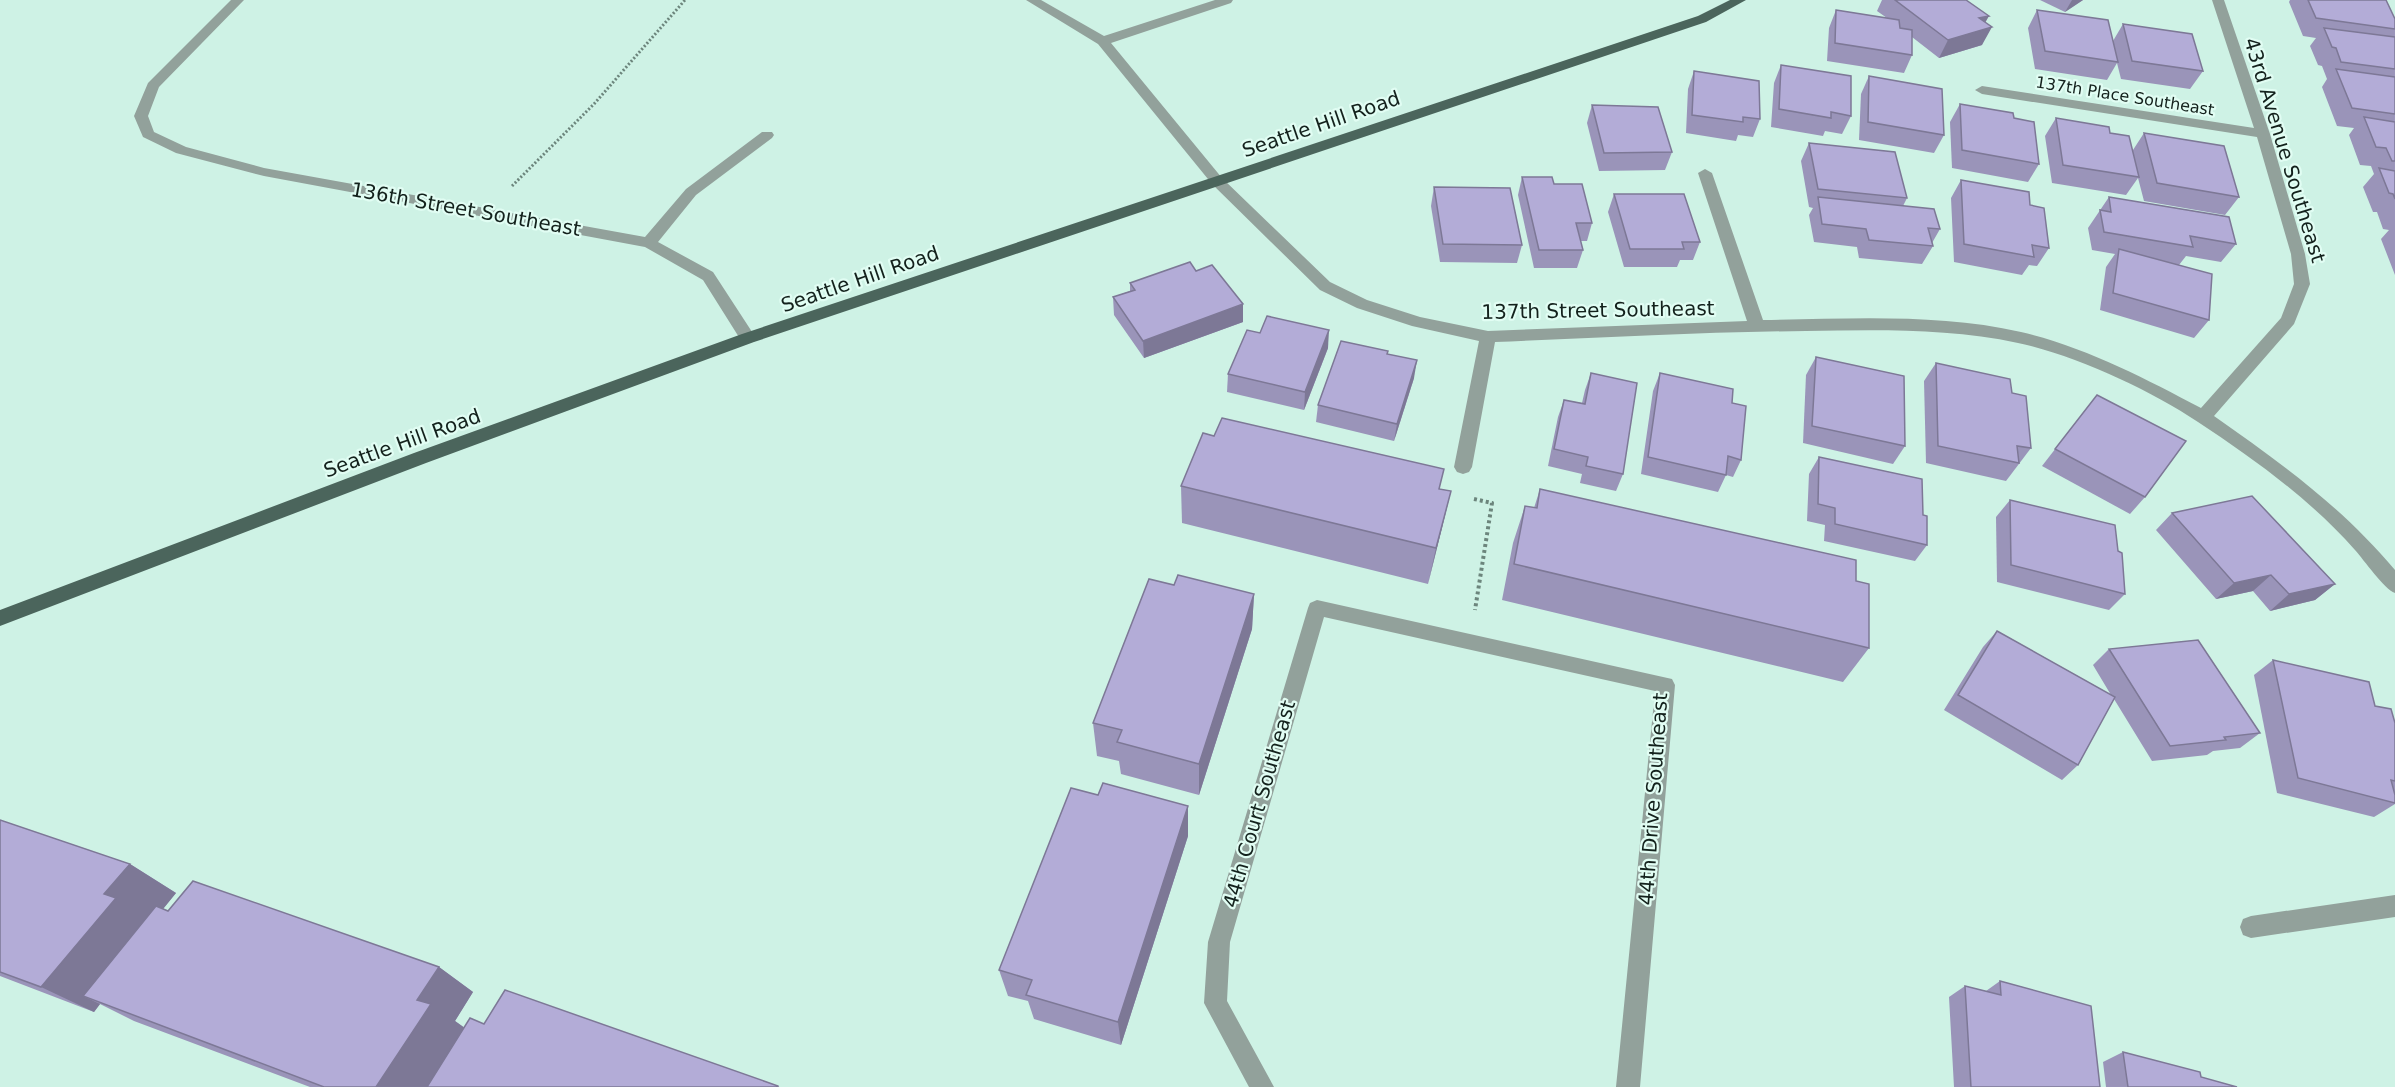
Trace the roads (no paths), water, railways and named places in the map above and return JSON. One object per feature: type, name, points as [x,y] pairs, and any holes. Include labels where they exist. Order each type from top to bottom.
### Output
[{"type":"main road","name":"Seattle Hill Road","points":[[0,618],[420,458],[748,338],[1702,19],[1740,0]]},
{"type":"street","name":"136th Street Southeast","points":[[238,0],[153,86],[141,116],[148,134],[181,150],[264,172],[649,243],[708,276],[748,338]]},
{"type":"street","name":"137th Street Southeast","points":[[1032,0],[1103,41],[1217,181],[1325,286],[1362,304],[1418,322],[1488,338],[1757,326],[1890,324],[1968,328],[2021,338],[2080,357],[2132,379],[2203,417]]},
{"type":"street","points":[[1103,41],[1227,0]]},
{"type":"street","name":"43rd Avenue Southeast","points":[[2203,417],[2288,320],[2302,284],[2298,254],[2263,134],[2218,0]]},
{"type":"street","name":"137th Place Southeast","points":[[1982,90],[2263,134]]},
{"type":"street","points":[[649,243],[691,192],[766,135]]},
{"type":"street","points":[[1705,172],[1757,326]]},
{"type":"street","points":[[1462,467],[1488,338]]},
{"type":"street","points":[[2203,417],[2285,475],[2342,523],[2388,574],[2395,585]]},
{"type":"street","name":"44th Drive Southeast","points":[[1317,608],[1665,685],[1628,1087]]},
{"type":"street","name":"44th Court Southeast","points":[[1262,1087],[1215,1003],[1219,942],[1317,608]]},
{"type":"street","points":[[2252,927],[2395,906]]}]
